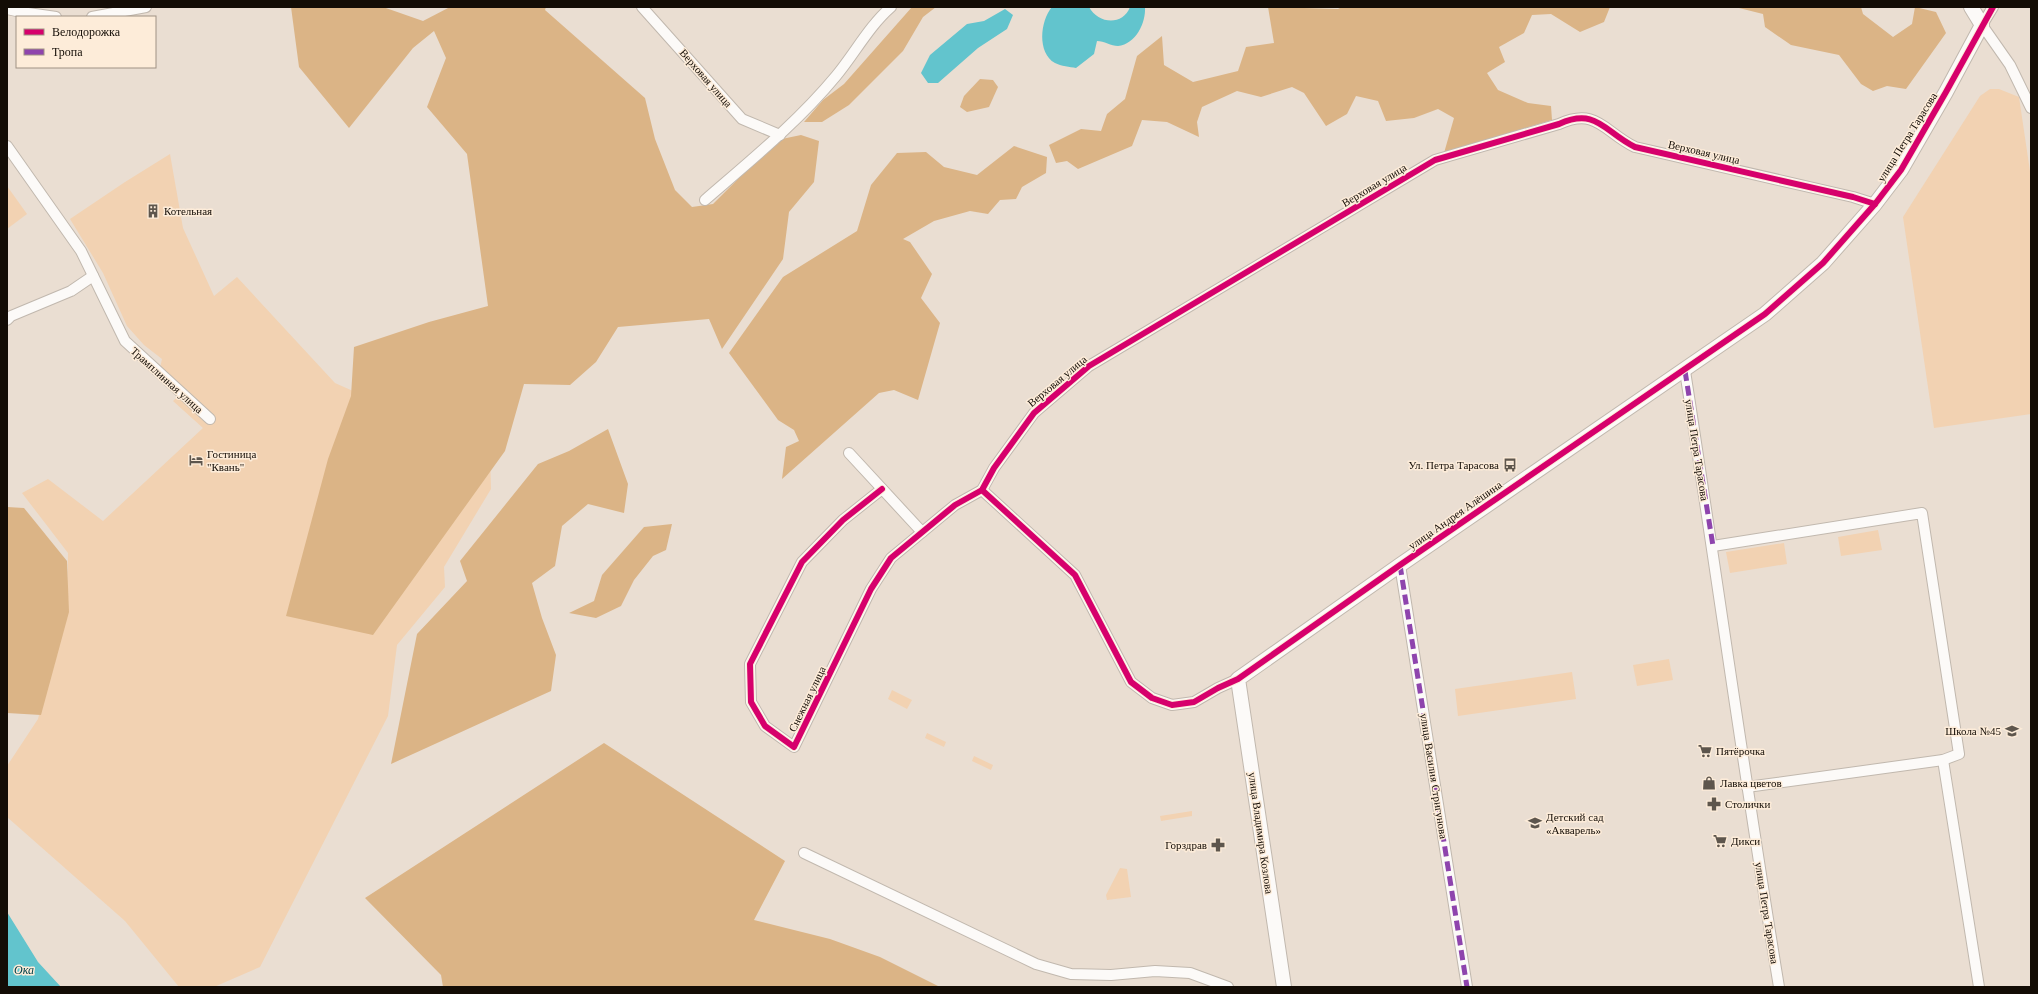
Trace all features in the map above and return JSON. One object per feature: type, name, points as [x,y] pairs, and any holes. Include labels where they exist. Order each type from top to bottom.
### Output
[{"type":"street","points":[[97,16],[146,7]]},
{"type":"street","name":"Верховая улица","points":[[642,7],[742,119],[780,135]]},
{"type":"street","points":[[705,200],[780,135],[836,76],[881,15],[891,7]]},
{"type":"street","points":[[1971,7],[2010,65],[2031,108]]},
{"type":"street","points":[[1982,25],[1993,7]]},
{"type":"street","points":[[7,9],[49,16]]},
{"type":"street","name":"улица Петра Тарасова","points":[[1779,987],[1747,787],[1713,546],[1685,371],[1765,314],[1823,263],[1875,204],[1901,170],[1946,92],[1982,25]]},
{"type":"street","name":"Верховая улица","points":[[982,490],[994,468],[1034,413],[1089,366],[1435,160],[1559,124],[1572,118],[1589,118],[1601,124],[1620,140],[1635,147],[1853,197],[1875,204]]},
{"type":"street","name":"Трамплинная улица","points":[[7,146],[81,251],[115,324],[125,341],[210,419]]},
{"type":"street","points":[[7,320],[11,316],[71,291],[93,276]]},
{"type":"street","name":"улица Андрея Алёшина","points":[[1238,679],[1400,565],[1685,371]]},
{"type":"street","points":[[849,453],[922,532]]},
{"type":"street","name":"Снежная улица","points":[[882,489],[843,520],[802,562],[750,664],[751,702],[765,726],[778,737],[794,747],[871,589],[891,558],[955,505],[982,490]]},
{"type":"street","points":[[982,490],[1075,575],[1132,682],[1152,698],[1172,705],[1194,702],[1218,688],[1238,679]]},
{"type":"street","points":[[1713,546],[1922,513],[1959,754],[1943,760],[1747,787]]},
{"type":"street","name":"улица Василия Стригунова","points":[[1400,565],[1467,987]]},
{"type":"street","name":"улица Владимира Козлова","points":[[1238,679],[1284,987]]},
{"type":"street","points":[[1943,760],[1979,987]]},
{"type":"street","points":[[804,853],[1036,964],[1071,974],[1111,975],[1155,971],[1190,973],[1228,987]]},
{"type":"shaded area","points":[[291,7],[383,7],[423,21],[450,7],[546,7],[545,10],[645,98],[655,139],[675,190],[692,207],[713,204],[777,140],[801,135],[819,141],[814,182],[789,212],[783,259],[722,349],[709,319],[618,327],[596,362],[570,385],[524,384],[505,451],[373,635],[286,616],[328,459],[351,396],[354,347],[429,322],[488,306],[467,154],[427,107],[446,58],[434,31],[413,48],[349,128],[299,67]]},
{"type":"shaded area","points":[[912,7],[936,7],[923,17],[903,51],[849,105],[822,122],[804,122],[823,100],[844,84]]},
{"type":"shaded area","points":[[1268,7],[1338,9],[1342,7],[1610,7],[1604,22],[1580,32],[1551,14],[1532,15],[1524,33],[1499,47],[1505,62],[1487,73],[1498,90],[1528,103],[1551,106],[1552,120],[1444,153],[1454,118],[1438,109],[1414,118],[1386,121],[1378,101],[1356,96],[1347,114],[1326,126],[1304,93],[1292,87],[1261,97],[1237,91],[1202,107],[1197,122],[1199,137],[1167,122],[1142,120],[1132,146],[1078,169],[1067,161],[1056,163],[1049,145],[1081,129],[1101,131],[1107,114],[1125,99],[1137,56],[1162,36],[1164,65],[1193,82],[1238,71],[1246,47],[1274,43]]},
{"type":"shaded area","points":[[1735,7],[1861,7],[1863,14],[1893,37],[1912,24],[1915,7],[1936,12],[1946,33],[1906,89],[1887,86],[1873,91],[1861,84],[1839,55],[1791,45],[1765,27],[1763,14]]},
{"type":"shaded area","points":[[980,79],[993,80],[998,87],[989,107],[967,112],[960,107],[964,96]]},
{"type":"shaded area","points":[[1990,89],[1999,89],[2019,97],[2031,178],[2031,414],[1934,428],[1903,217],[1980,96]]},
{"type":"shaded area","points":[[1014,146],[1047,157],[1046,173],[1022,187],[1016,199],[1000,200],[988,214],[970,211],[934,221],[903,239],[910,242],[932,274],[921,298],[940,323],[918,400],[894,390],[879,393],[782,479],[786,447],[799,441],[794,430],[778,420],[729,353],[783,277],[857,231],[871,185],[897,153],[926,152],[944,167],[977,175]]},
{"type":"shaded area","points":[[170,154],[183,228],[214,296],[237,277],[335,383],[490,452],[491,489],[444,567],[445,587],[397,645],[388,716],[260,967],[214,987],[179,987],[125,921],[7,817],[7,766],[38,719],[67,606],[68,553],[22,493],[48,479],[103,521],[203,428],[173,401],[185,390],[160,368],[162,359],[144,345],[127,326],[103,273],[70,219]]},
{"type":"shaded area","points":[[7,186],[27,214],[7,229]]},
{"type":"shaded area","points":[[608,429],[628,484],[624,513],[588,504],[562,526],[555,566],[532,583],[542,618],[556,655],[551,691],[391,764],[417,634],[467,581],[460,561],[538,464],[569,451]]},
{"type":"shaded area","points":[[7,507],[24,508],[67,561],[69,612],[41,715],[7,713]]},
{"type":"shaded area","points":[[672,524],[666,550],[653,556],[634,580],[621,606],[596,618],[569,613],[594,601],[602,575],[644,527]]},
{"type":"shaded area","points":[[1878,530],[1882,550],[1841,556],[1838,537]]},
{"type":"shaded area","points":[[1784,543],[1787,564],[1730,573],[1726,552]]},
{"type":"shaded area","points":[[1669,659],[1673,680],[1637,686],[1633,665]]},
{"type":"shaded area","points":[[1572,672],[1576,699],[1458,716],[1455,689]]},
{"type":"shaded area","points":[[892,690],[912,700],[907,709],[888,699]]},
{"type":"shaded area","points":[[927,733],[946,742],[944,747],[925,738]]},
{"type":"shaded area","points":[[604,743],[785,861],[754,920],[830,939],[880,957],[938,986],[946,987],[443,987],[441,975],[365,898]]},
{"type":"shaded area","points":[[974,756],[993,765],[991,770],[972,761]]},
{"type":"shaded area","points":[[1192,811],[1192,816],[1161,821],[1160,816]]},
{"type":"shaded area","points":[[1120,868],[1127,869],[1131,897],[1107,900],[1106,895]]},
{"type":"water","points":[[1052,7],[1089,7],[1098,17],[1110,20],[1116,20],[1122,17],[1127,13],[1130,7],[1145,7],[1145,13],[1139,32],[1130,41],[1118,46],[1097,41],[1094,54],[1076,68],[1055,63],[1045,52],[1042,36],[1043,28],[1048,13]]},
{"type":"water","points":[[1005,9],[1013,15],[1007,29],[978,48],[938,83],[928,83],[921,73],[930,55],[967,24],[984,21]]},
{"type":"water","name":"Ока","points":[[7,912],[38,962],[61,987],[7,987]]},
{"type":"marked path","points":[[1685,371],[1713,546]]},
{"type":"marked path","points":[[1400,565],[1467,987]]},
{"type":"cycle path","points":[[982,490],[1075,575],[1131,682],[1152,698],[1172,705],[1194,702],[1218,688],[1238,679],[1400,565],[1765,314],[1823,263],[1875,204],[1901,170],[1993,7]]},
{"type":"cycle path","points":[[882,489],[843,520],[802,562],[750,664],[751,702],[765,726],[794,747],[871,589],[891,558],[955,505],[982,490],[994,468],[1034,413],[1089,366],[1435,160],[1572,119],[1583,118],[1600,124],[1635,147],[1853,197],[1875,204]]},
{"type":"place","name":"Котельная","points":[[153,211]]},
{"type":"place","name":"Гостиница \"Квань\"","points":[[196,460]]},
{"type":"place","name":"Ул. Петра Тарасова","points":[[1510,465]]},
{"type":"place","name":"Школа №45","points":[[2012,731]]},
{"type":"place","name":"Пятёрочка","points":[[1705,751]]},
{"type":"place","name":"Лавка цветов","points":[[1709,783]]},
{"type":"place","name":"Столички","points":[[1714,804]]},
{"type":"place","name":"Детский сад «Акварель»","points":[[1535,823]]},
{"type":"place","name":"Дикси","points":[[1720,841]]},
{"type":"place","name":"Горздрав","points":[[1218,845]]}]
